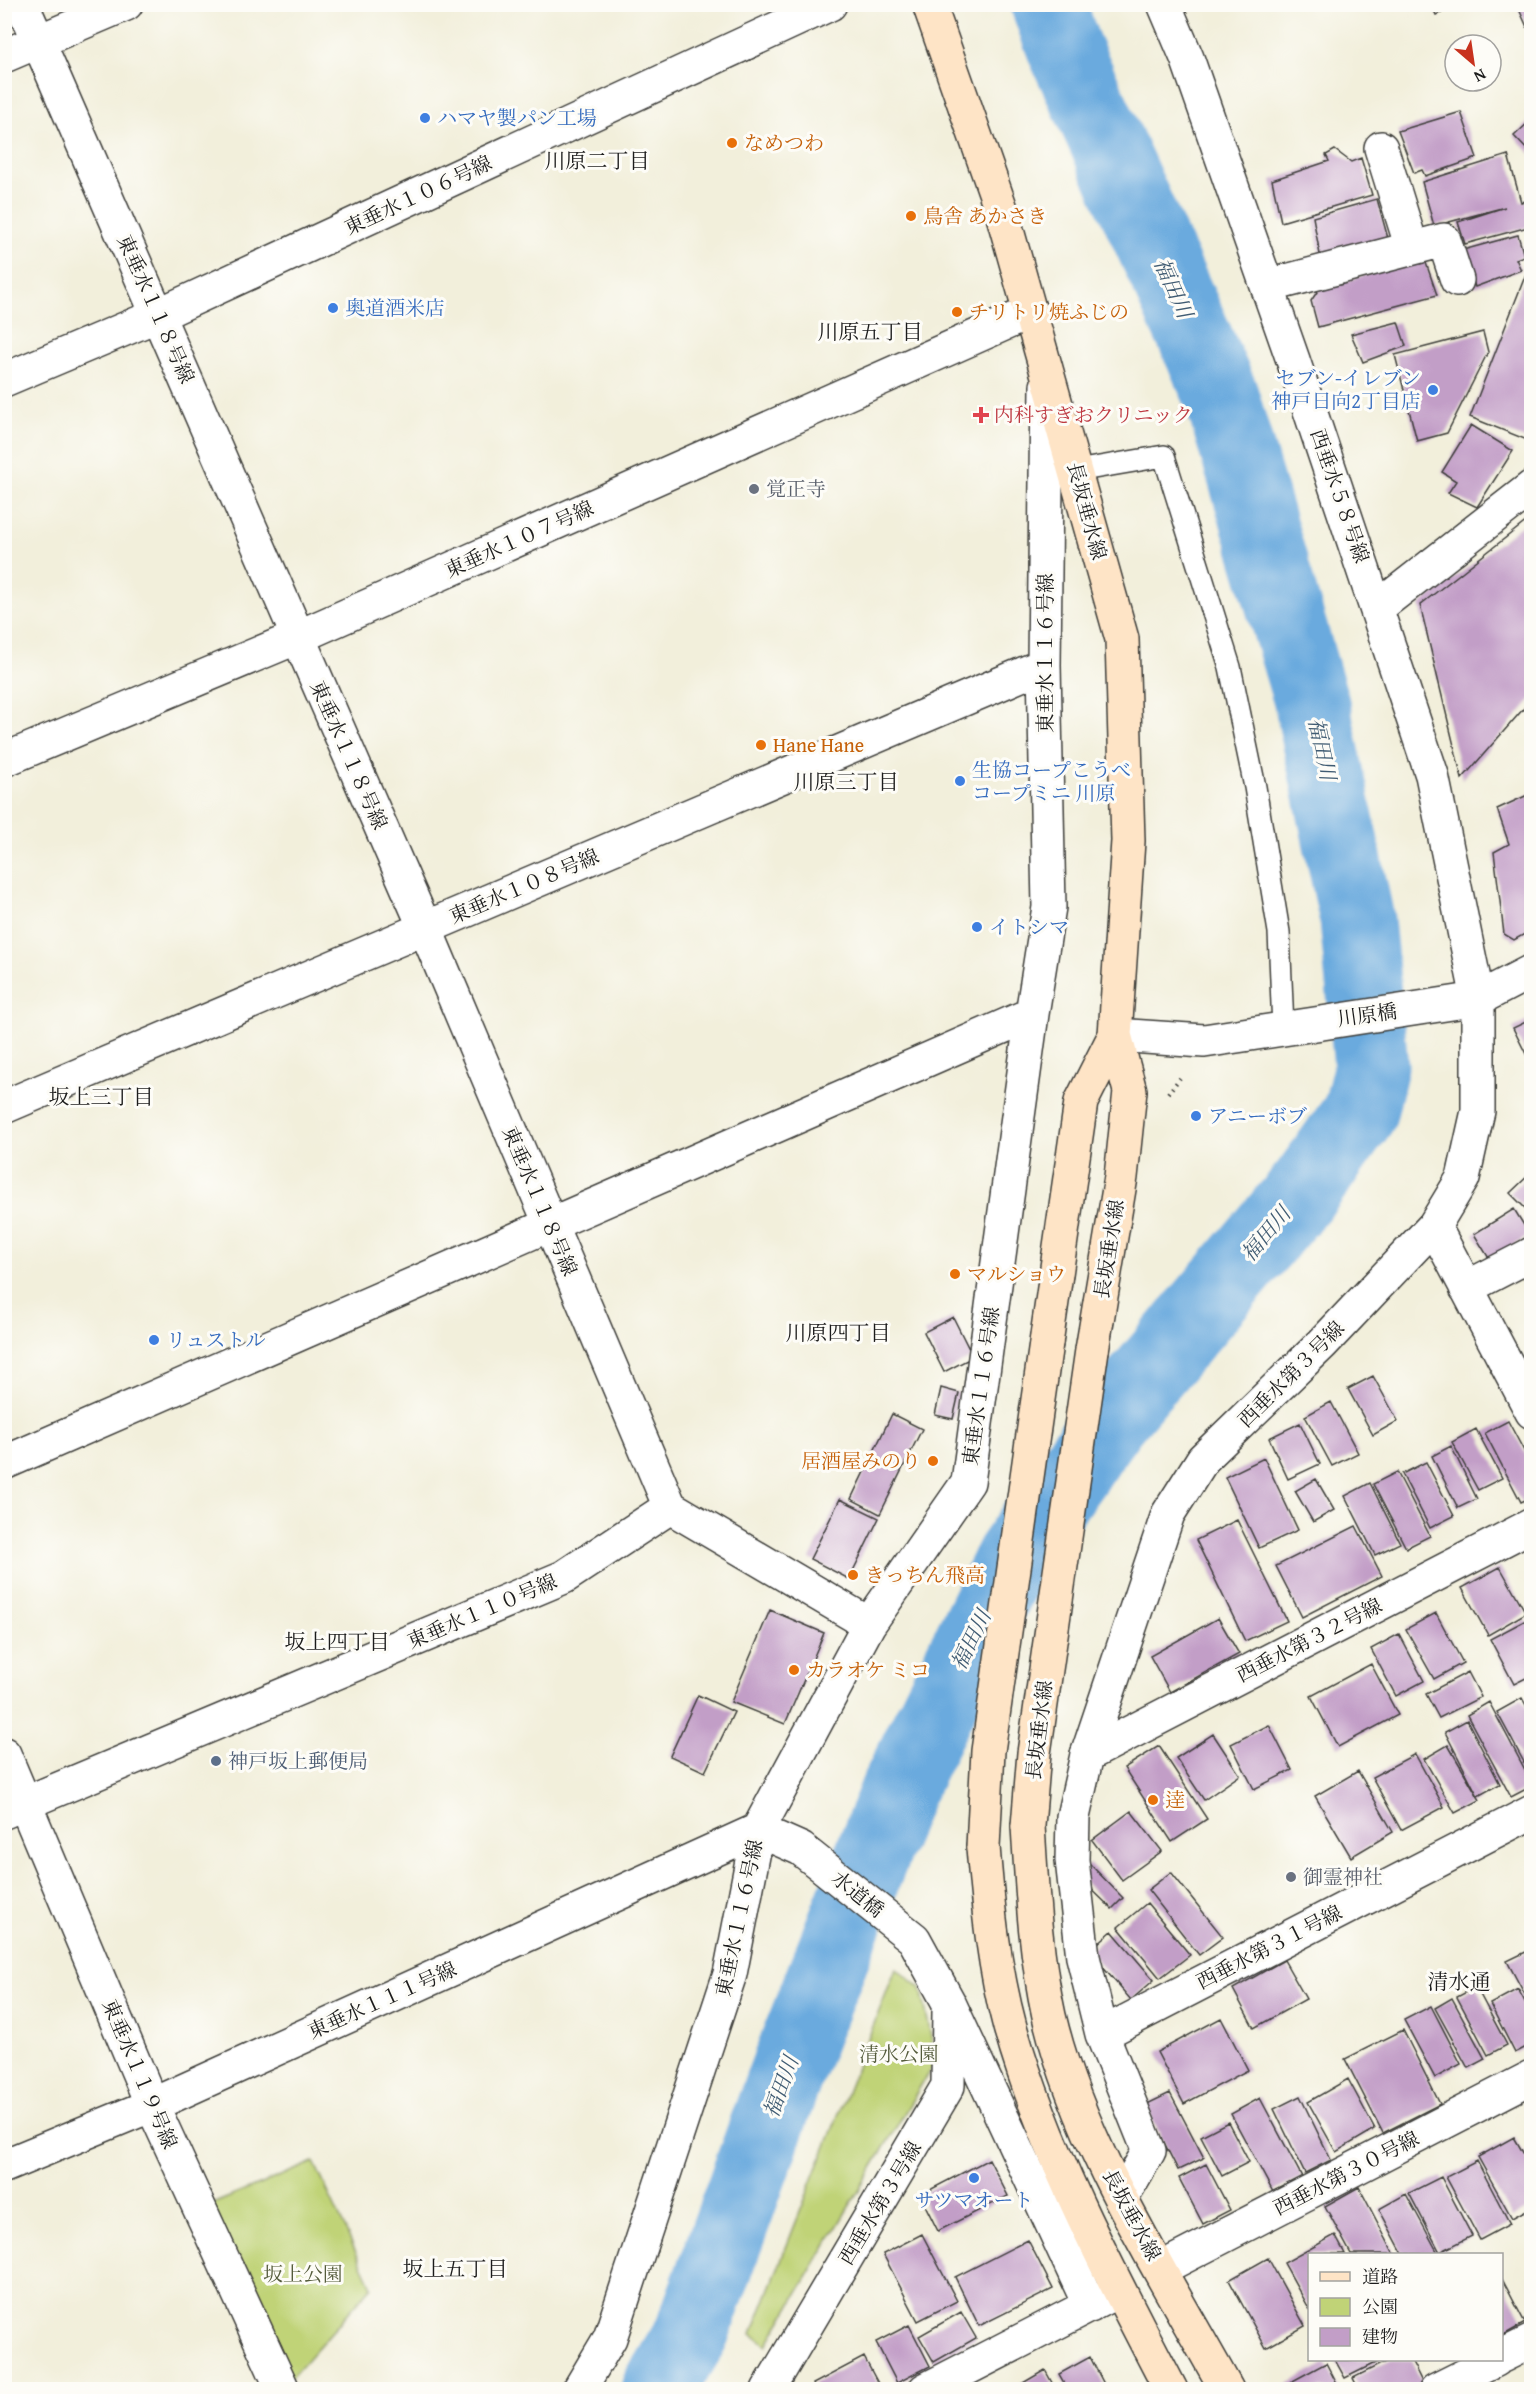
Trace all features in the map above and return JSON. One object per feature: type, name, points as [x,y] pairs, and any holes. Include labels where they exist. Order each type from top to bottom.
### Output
[{"type":"main road","name":"長坂垂水線","points":[[929,4],[1001,209],[1122,639],[1128,841],[1115,1035],[1130,1091],[1121,1177],[1092,1350],[1034,1753],[1028,1826],[1034,1932],[1049,2017],[1083,2122],[1227,2390]]},
{"type":"main road","name":"長坂垂水線","points":[[1115,1035],[1081,1102],[988,1751],[983,1847],[991,1940],[1010,2028],[1048,2136],[1119,2290],[1171,2390]]},
{"type":"street","name":"東垂水１１８号線","points":[[22,4],[425,928],[670,1507]]},
{"type":"street","points":[[4,56],[126,4]]},
{"type":"street","name":"東垂水１０６号線","points":[[4,380],[158,315],[830,4]]},
{"type":"street","name":"西垂水５８号線","points":[[1164,4],[1187,58],[1267,286],[1432,775],[1464,1001]]},
{"type":"street","points":[[1381,148],[1412,248]]},
{"type":"street","points":[[1267,286],[1444,240],[1457,280]]},
{"type":"street","name":"東垂水１０７号線","points":[[4,760],[298,637],[1031,312]]},
{"type":"street","name":"東垂水１１６号線","points":[[579,2390],[610,2338],[730,1974],[758,1830],[868,1624],[968,1482],[1032,1014],[1049,907],[1044,665],[1047,369]]},
{"type":"street","points":[[1377,608],[1532,487]]},
{"type":"street","name":"東垂水１０８号線","points":[[4,1107],[1044,665]]},
{"type":"street","name":"川原橋","points":[[1283,1028],[1464,1001],[1532,971]]},
{"type":"street","name":"西垂水第３号線","points":[[1122,2197],[1149,2151],[1102,2034],[1083,1958],[1072,1860],[1073,1816],[1088,1755],[1168,1514],[1203,1459],[1322,1344],[1434,1226],[1462,1178],[1478,1111],[1464,1001]]},
{"type":"street","points":[[4,1463],[1032,1014]]},
{"type":"street","points":[[1115,1035],[1204,1041],[1283,1028]]},
{"type":"street","points":[[1434,1226],[1532,1412]]},
{"type":"street","points":[[1466,1288],[1532,1254]]},
{"type":"street","points":[[670,1507],[868,1624]]},
{"type":"street","name":"東垂水１１０号線","points":[[15,1808],[564,1577],[670,1507]]},
{"type":"street","name":"西垂水第３２号線","points":[[1088,1755],[1532,1525]]},
{"type":"street","name":"東垂水１１９号線","points":[[4,1754],[15,1808],[283,2390]]},
{"type":"street","name":"西垂水第３１号線","points":[[1102,2034],[1532,1812]]},
{"type":"street","name":"水道橋","points":[[758,1830],[801,1849],[914,1940],[949,2003]]},
{"type":"street","name":"東垂水１１１号線","points":[[4,2166],[152,2105],[758,1830]]},
{"type":"street","points":[[949,2003],[1090,2306]]},
{"type":"street","name":"西垂水第３号線","points":[[768,2390],[948,2086],[949,2003]]},
{"type":"street","name":"西垂水第３０号線","points":[[1160,2269],[1532,2077]]},
{"type":"street","points":[[925,2390],[1119,2290]]},
{"type":"street","points":[[1503,2356],[1532,2341]]},
{"type":"street","points":[[1436,2390],[1494,2361]]},
{"type":"lane","points":[[1076,471],[1164,456],[1230,667],[1255,787],[1279,932],[1283,1028]]},
{"type":"green space","name":"清水公園","points":[[896,1968],[921,1988],[936,2060],[767,2345],[752,2334]]},
{"type":"green space","name":"坂上公園","points":[[314,2162],[372,2286],[289,2380],[210,2205]]},
{"type":"building","points":[[1431,4],[1459,4],[1436,15]]},
{"type":"building","points":[[1532,4],[1532,38],[1518,7]]},
{"type":"building","points":[[1461,112],[1477,158],[1425,176],[1422,170],[1414,173],[1398,131]]},
{"type":"building","points":[[1532,119],[1532,155],[1514,136]]},
{"type":"building","points":[[1335,150],[1351,162],[1361,158],[1372,195],[1281,222],[1272,180],[1329,161],[1326,155]]},
{"type":"building","points":[[1508,155],[1521,202],[1532,199],[1532,226],[1465,244],[1458,222],[1505,207],[1434,226],[1422,182]]},
{"type":"building","points":[[1377,199],[1389,242],[1321,260],[1313,217]]},
{"type":"building","points":[[1518,235],[1524,256],[1516,259],[1521,270],[1475,287],[1463,250]]},
{"type":"building","points":[[1424,257],[1437,295],[1318,327],[1311,301],[1319,289]]},
{"type":"building","points":[[1532,261],[1532,442],[1470,417]]},
{"type":"building","points":[[1398,322],[1406,346],[1363,362],[1351,334]]},
{"type":"building","points":[[1483,332],[1488,352],[1447,433],[1417,441],[1395,355]]},
{"type":"building","points":[[1471,425],[1513,451],[1477,507],[1448,493],[1456,481],[1442,472]]},
{"type":"building","points":[[1532,517],[1532,699],[1462,779],[1420,605]]},
{"type":"building","points":[[1532,793],[1532,930],[1514,940],[1504,934],[1494,852],[1509,844],[1497,809]]},
{"type":"building","points":[[1532,1019],[1532,1066],[1513,1028]]},
{"type":"building","points":[[1532,1172],[1532,1215],[1510,1193]]},
{"type":"building","points":[[1514,1209],[1530,1235],[1490,1260],[1474,1234]]},
{"type":"building","points":[[953,1317],[973,1357],[944,1372],[924,1332]]},
{"type":"building","points":[[1373,1376],[1398,1421],[1373,1435],[1348,1389]]},
{"type":"building","points":[[941,1388],[959,1393],[953,1419],[935,1415]]},
{"type":"building","points":[[1331,1402],[1358,1453],[1332,1466],[1305,1416]]},
{"type":"building","points":[[892,1414],[922,1429],[880,1514],[851,1499]]},
{"type":"building","points":[[1508,1421],[1532,1466],[1532,1497],[1521,1502],[1485,1433]]},
{"type":"building","points":[[1300,1423],[1320,1464],[1288,1479],[1269,1438]]},
{"type":"building","points":[[1476,1429],[1502,1478],[1478,1490],[1452,1442]]},
{"type":"building","points":[[1451,1446],[1477,1499],[1458,1508],[1432,1456]]},
{"type":"building","points":[[1264,1458],[1298,1530],[1259,1548],[1225,1477]]},
{"type":"building","points":[[1426,1462],[1454,1516],[1430,1528],[1402,1474]]},
{"type":"building","points":[[1397,1472],[1430,1536],[1406,1548],[1373,1484]]},
{"type":"building","points":[[1316,1479],[1334,1510],[1313,1522],[1295,1491]]},
{"type":"building","points":[[1370,1483],[1400,1543],[1375,1555],[1345,1496]]},
{"type":"building","points":[[840,1499],[879,1518],[849,1579],[810,1559]]},
{"type":"building","points":[[1237,1520],[1287,1621],[1245,1641],[1196,1540]]},
{"type":"building","points":[[1356,1526],[1382,1576],[1302,1617],[1276,1566]]},
{"type":"building","points":[[1500,1567],[1526,1613],[1488,1635],[1462,1588]]},
{"type":"building","points":[[770,1610],[824,1633],[785,1724],[731,1702]]},
{"type":"building","points":[[1436,1613],[1463,1663],[1434,1679],[1406,1629]]},
{"type":"building","points":[[1218,1618],[1239,1654],[1170,1692],[1150,1656]]},
{"type":"building","points":[[1526,1620],[1532,1630],[1532,1675],[1514,1684],[1490,1639]]},
{"type":"building","points":[[1399,1634],[1424,1681],[1396,1696],[1371,1649]]},
{"type":"building","points":[[1371,1664],[1398,1715],[1338,1747],[1311,1696]]},
{"type":"building","points":[[1468,1672],[1481,1697],[1439,1718],[1426,1694]]},
{"type":"building","points":[[698,1695],[734,1712],[705,1772],[670,1756]]},
{"type":"building","points":[[1522,1698],[1532,1716],[1532,1777],[1497,1712]]},
{"type":"building","points":[[1489,1702],[1532,1783],[1532,1786],[1511,1797],[1467,1715]]},
{"type":"building","points":[[1467,1720],[1500,1784],[1478,1796],[1445,1732]]},
{"type":"building","points":[[1269,1725],[1292,1770],[1254,1789],[1231,1744]]},
{"type":"building","points":[[1213,1734],[1240,1775],[1204,1800],[1176,1758]]},
{"type":"building","points":[[1448,1745],[1480,1800],[1455,1813],[1424,1759]]},
{"type":"building","points":[[1159,1746],[1207,1819],[1172,1842],[1124,1768]]},
{"type":"building","points":[[1415,1754],[1444,1807],[1401,1830],[1372,1777]]},
{"type":"building","points":[[1358,1771],[1393,1832],[1351,1857],[1315,1796]]},
{"type":"building","points":[[1131,1811],[1162,1851],[1122,1880],[1092,1840]]},
{"type":"building","points":[[1090,1864],[1123,1898],[1112,1909],[1078,1876]]},
{"type":"building","points":[[1171,1872],[1223,1937],[1199,1955],[1148,1890]]},
{"type":"building","points":[[1147,1903],[1190,1955],[1160,1978],[1118,1927]]},
{"type":"building","points":[[1112,1931],[1154,1980],[1131,2000],[1089,1951]]},
{"type":"building","points":[[1532,1949],[1532,2008],[1507,1961]]},
{"type":"building","points":[[1284,1960],[1306,1999],[1254,2028],[1233,1989]]},
{"type":"building","points":[[1476,1987],[1507,2045],[1488,2055],[1457,1997]]},
{"type":"building","points":[[1518,1989],[1532,2015],[1532,2044],[1515,2053],[1490,2004]]},
{"type":"building","points":[[1452,1998],[1485,2059],[1468,2068],[1435,2008]]},
{"type":"building","points":[[1431,2006],[1461,2064],[1435,2078],[1404,2020]]},
{"type":"building","points":[[1221,2018],[1248,2070],[1184,2104],[1157,2052]]},
{"type":"building","points":[[1403,2030],[1440,2104],[1383,2133],[1345,2059]]},
{"type":"building","points":[[1348,2079],[1375,2129],[1336,2152],[1308,2102]]},
{"type":"building","points":[[1170,2093],[1204,2158],[1178,2170],[1145,2105]]},
{"type":"building","points":[[1300,2096],[1331,2160],[1305,2173],[1274,2109]]},
{"type":"building","points":[[1260,2098],[1302,2177],[1273,2192],[1231,2114]]},
{"type":"building","points":[[1228,2122],[1249,2162],[1222,2176],[1201,2136]]},
{"type":"building","points":[[1514,2137],[1532,2168],[1532,2207],[1512,2218],[1478,2157]]},
{"type":"building","points":[[989,2159],[1008,2196],[938,2231],[920,2195]]},
{"type":"building","points":[[1477,2161],[1510,2224],[1480,2240],[1446,2177]]},
{"type":"building","points":[[1206,2164],[1230,2210],[1203,2224],[1179,2178]]},
{"type":"building","points":[[1441,2177],[1472,2236],[1440,2252],[1409,2193]]},
{"type":"building","points":[[1359,2187],[1393,2253],[1350,2253],[1325,2206]]},
{"type":"building","points":[[1406,2194],[1438,2253],[1402,2253],[1379,2209]]},
{"type":"building","points":[[922,2234],[957,2301],[918,2321],[883,2254]]},
{"type":"building","points":[[1335,2235],[1344,2253],[1308,2253],[1308,2306],[1284,2263]]},
{"type":"building","points":[[1028,2240],[1053,2289],[979,2326],[955,2277]]},
{"type":"building","points":[[1268,2258],[1305,2326],[1266,2348],[1229,2280]]},
{"type":"building","points":[[1503,2281],[1525,2323],[1503,2335]]},
{"type":"building","points":[[961,2312],[976,2338],[934,2362],[919,2336]]},
{"type":"building","points":[[909,2325],[930,2366],[897,2383],[876,2342]]},
{"type":"building","points":[[864,2357],[881,2389],[816,2390],[813,2384]]},
{"type":"building","points":[[1090,2357],[1107,2390],[1068,2390],[1059,2374]]},
{"type":"building","points":[[1336,2361],[1379,2361],[1345,2378]]},
{"type":"building","points":[[1387,2361],[1412,2361],[1423,2384],[1412,2390],[1359,2390],[1353,2378]]},
{"type":"building","points":[[1326,2363],[1340,2390],[1276,2390]]},
{"type":"building","points":[[1045,2370],[1056,2390],[1011,2390]]},
{"type":"waterway","name":"福田川","points":[[658,2390],[691,2335],[789,2065],[898,1789],[1012,1557],[1110,1419],[1307,1186],[1360,1112],[1371,1066],[1357,920],[1312,704],[1221,395],[1064,48],[1048,4]]},
{"type":"place","name":"ハマヤ製パン工場","points":[[425,118]]},
{"type":"place","name":"なめつわ","points":[[732,143]]},
{"type":"place","name":"鳥舎 あかさき","points":[[911,216]]},
{"type":"place","name":"奥道酒米店","points":[[333,308]]},
{"type":"place","name":"チリトリ焼ふじの","points":[[957,312]]},
{"type":"place","name":"セブン-イレブン 神戸日向2丁目店","points":[[1433,390]]},
{"type":"place","name":"内科すぎおクリニック","points":[[981,415]]},
{"type":"place","name":"覚正寺","points":[[754,489]]},
{"type":"place","name":"Hane Hane","points":[[761,745]]},
{"type":"place","name":"生協コープこうべ コープミニ 川原","points":[[960,781]]},
{"type":"place","name":"イトシマ","points":[[977,927]]},
{"type":"place","name":"アニーボブ","points":[[1196,1116]]},
{"type":"place","name":"マルショウ","points":[[955,1274]]},
{"type":"place","name":"リュストル","points":[[154,1340]]},
{"type":"place","name":"居酒屋みのり","points":[[933,1461]]},
{"type":"place","name":"きっちん飛高","points":[[853,1575]]},
{"type":"place","name":"カラオケ ミコ","points":[[794,1670]]},
{"type":"place","name":"神戸坂上郵便局","points":[[216,1761]]},
{"type":"place","name":"逹","points":[[1153,1800]]},
{"type":"place","name":"御霊神社","points":[[1291,1877]]},
{"type":"place","name":"サツマオート","points":[[974,2178]]},
{"type":"district","name":"川原二丁目","points":[[597,161]]},
{"type":"district","name":"川原五丁目","points":[[870,332]]},
{"type":"district","name":"川原三丁目","points":[[846,782]]},
{"type":"district","name":"坂上三丁目","points":[[101,1097]]},
{"type":"district","name":"川原四丁目","points":[[838,1333]]},
{"type":"district","name":"坂上四丁目","points":[[337,1642]]},
{"type":"district","name":"清水通","points":[[1459,1982]]},
{"type":"district","name":"坂上五丁目","points":[[455,2269]]}]
